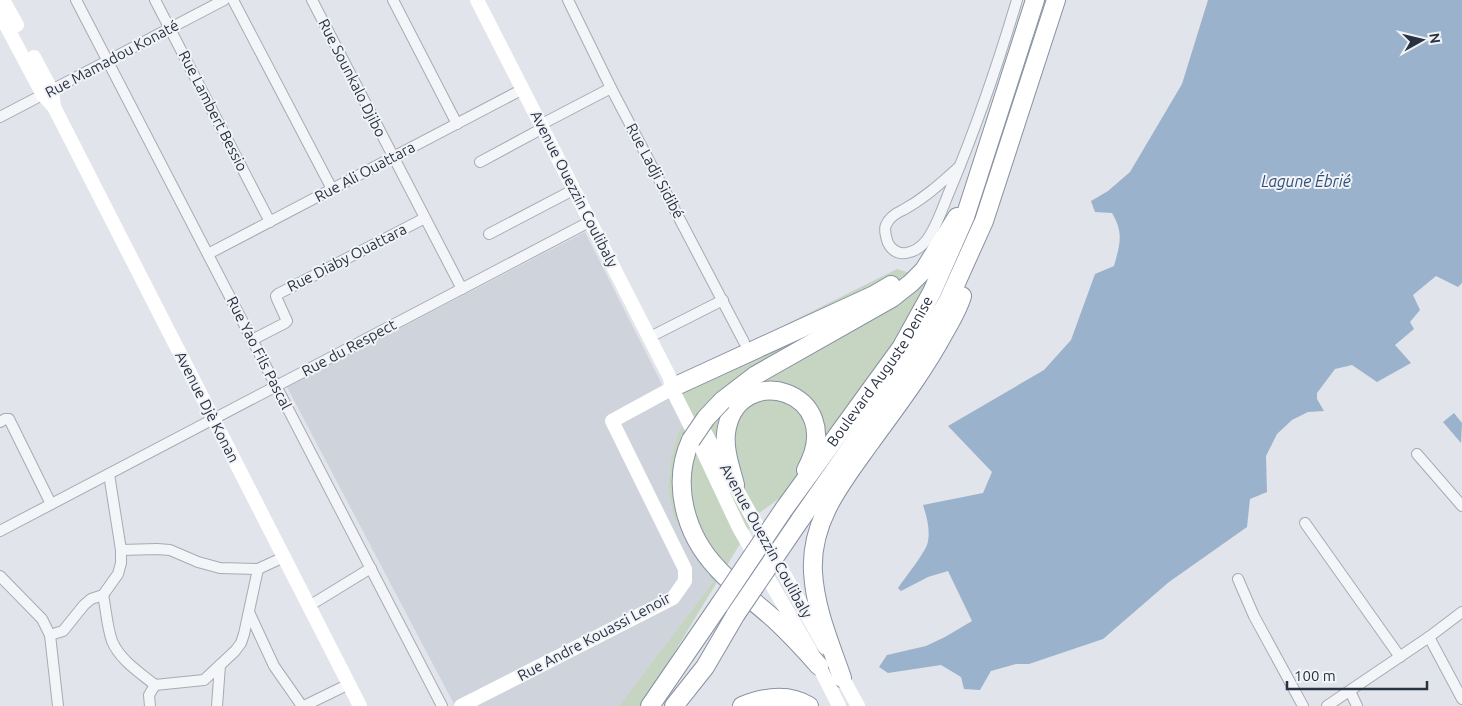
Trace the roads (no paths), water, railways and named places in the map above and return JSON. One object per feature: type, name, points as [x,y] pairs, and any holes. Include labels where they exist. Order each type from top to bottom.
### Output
[{"type":"highway","name":"Boulevard Auguste Denise","points":[[650,706],[784,509],[901,348],[940,274],[965,217],[1036,0]]},
{"type":"highway","name":"Boulevard Auguste Denise","points":[[674,706],[705,666],[736,614],[915,356],[948,301],[984,221],[1056,0]]},
{"type":"highway","points":[[819,666],[772,617],[735,587],[716,568],[703,551],[686,514],[682,492],[682,472],[685,453],[691,440],[706,418],[722,400],[756,375],[892,298],[911,283],[924,270],[973,191]]},
{"type":"highway","points":[[842,678],[815,595],[813,570],[814,544],[834,493],[928,363],[959,307],[972,268],[984,221]]},
{"type":"highway","points":[[674,384],[874,295],[908,275],[942,240]]},
{"type":"highway","points":[[735,485],[726,450],[728,423],[735,409],[745,398],[757,392],[770,390],[784,392],[797,397],[807,406],[814,419],[816,433],[810,462],[784,509]]},
{"type":"highway","points":[[742,706],[770,698],[787,697],[809,706]]},
{"type":"street","name":"Avenue Djè Konan","points":[[3,0],[54,107],[360,706]]},
{"type":"street","name":"Rue Yao Fils Pascal","points":[[76,0],[442,706]]},
{"type":"street","name":"Rue Lambert Bessio","points":[[155,0],[270,222]]},
{"type":"street","name":"Rue Mamadou Konaté","points":[[0,117],[224,0]]},
{"type":"street","points":[[233,0],[332,189]]},
{"type":"street","name":"Rue Sounkalo Djibo","points":[[312,0],[462,289]]},
{"type":"street","points":[[393,0],[457,124]]},
{"type":"street","name":"Avenue Ouezzin Coulibaly","points":[[477,0],[674,384],[739,528],[819,666],[839,706]]},
{"type":"street","name":"Rue Ladji Sidibé","points":[[568,0],[611,88],[744,342]]},
{"type":"street","points":[[960,166],[926,196],[890,219],[885,226],[885,233],[889,243],[896,251],[905,254],[917,249],[927,240],[960,166],[1005,42],[1018,0]]},
{"type":"street","name":"Avenue Djè Konan","points":[[0,14],[47,93]]},
{"type":"street","points":[[480,162],[611,88]]},
{"type":"street","name":"Rue Ali Ouattara","points":[[208,254],[523,89]]},
{"type":"street","points":[[489,234],[575,189]]},
{"type":"street","name":"Rue Diaby Ouattara","points":[[252,340],[287,321],[276,296],[278,294],[425,218]]},
{"type":"street","name":"Rue du Respect","points":[[0,531],[591,221]]},
{"type":"street","points":[[650,337],[723,300]]},
{"type":"street","name":"Avenue Ouezzin Coulibaly","points":[[674,384],[735,485],[858,706]]},
{"type":"street","name":"Rue Andre Kouassi Lenoir","points":[[461,706],[673,598],[685,581],[685,568],[612,421],[674,384]]},
{"type":"street","points":[[0,422],[9,419],[51,504]]},
{"type":"street","points":[[1417,454],[1462,506]]},
{"type":"street","points":[[50,635],[63,631],[84,605],[91,599],[103,594],[118,574],[121,563],[121,550],[109,474]]},
{"type":"street","points":[[1305,523],[1400,657]]},
{"type":"street","points":[[121,550],[157,548],[170,550],[209,566],[258,569],[284,557]]},
{"type":"street","points":[[309,606],[371,568]]},
{"type":"street","points":[[103,594],[111,639],[116,650],[124,659],[155,685],[204,680],[241,643],[258,569]]},
{"type":"street","points":[[0,576],[42,619],[50,635],[58,706]]},
{"type":"street","points":[[1238,579],[1254,616],[1303,706]]},
{"type":"street","points":[[249,612],[274,666],[303,706],[349,684]]},
{"type":"street","points":[[1327,706],[1429,638],[1462,612]]},
{"type":"street","points":[[1429,638],[1462,699]]},
{"type":"street","points":[[217,706],[220,666]]},
{"type":"street","points":[[150,706],[148,695],[155,685]]},
{"type":"street","points":[[1350,692],[1357,706]]},
{"type":"water","name":"Lagune Ébrié","points":[[1208,0],[1462,0],[1462,283],[1458,287],[1436,276],[1413,295],[1420,310],[1410,322],[1414,329],[1395,345],[1411,363],[1377,382],[1352,365],[1335,369],[1317,393],[1317,399],[1324,411],[1308,412],[1292,420],[1277,434],[1266,456],[1267,492],[1250,499],[1247,527],[1169,582],[1103,639],[1029,664],[1016,664],[991,671],[980,690],[964,689],[961,677],[941,665],[888,673],[879,667],[887,655],[926,646],[972,621],[948,571],[928,577],[901,591],[898,588],[927,545],[929,530],[923,505],[983,493],[992,472],[948,426],[1044,370],[1071,340],[1095,274],[1114,266],[1120,239],[1116,220],[1112,213],[1095,212],[1091,201],[1108,191],[1130,172],[1182,84]]},
{"type":"water","points":[[1454,413],[1462,423],[1461,443],[1443,422]]}]
